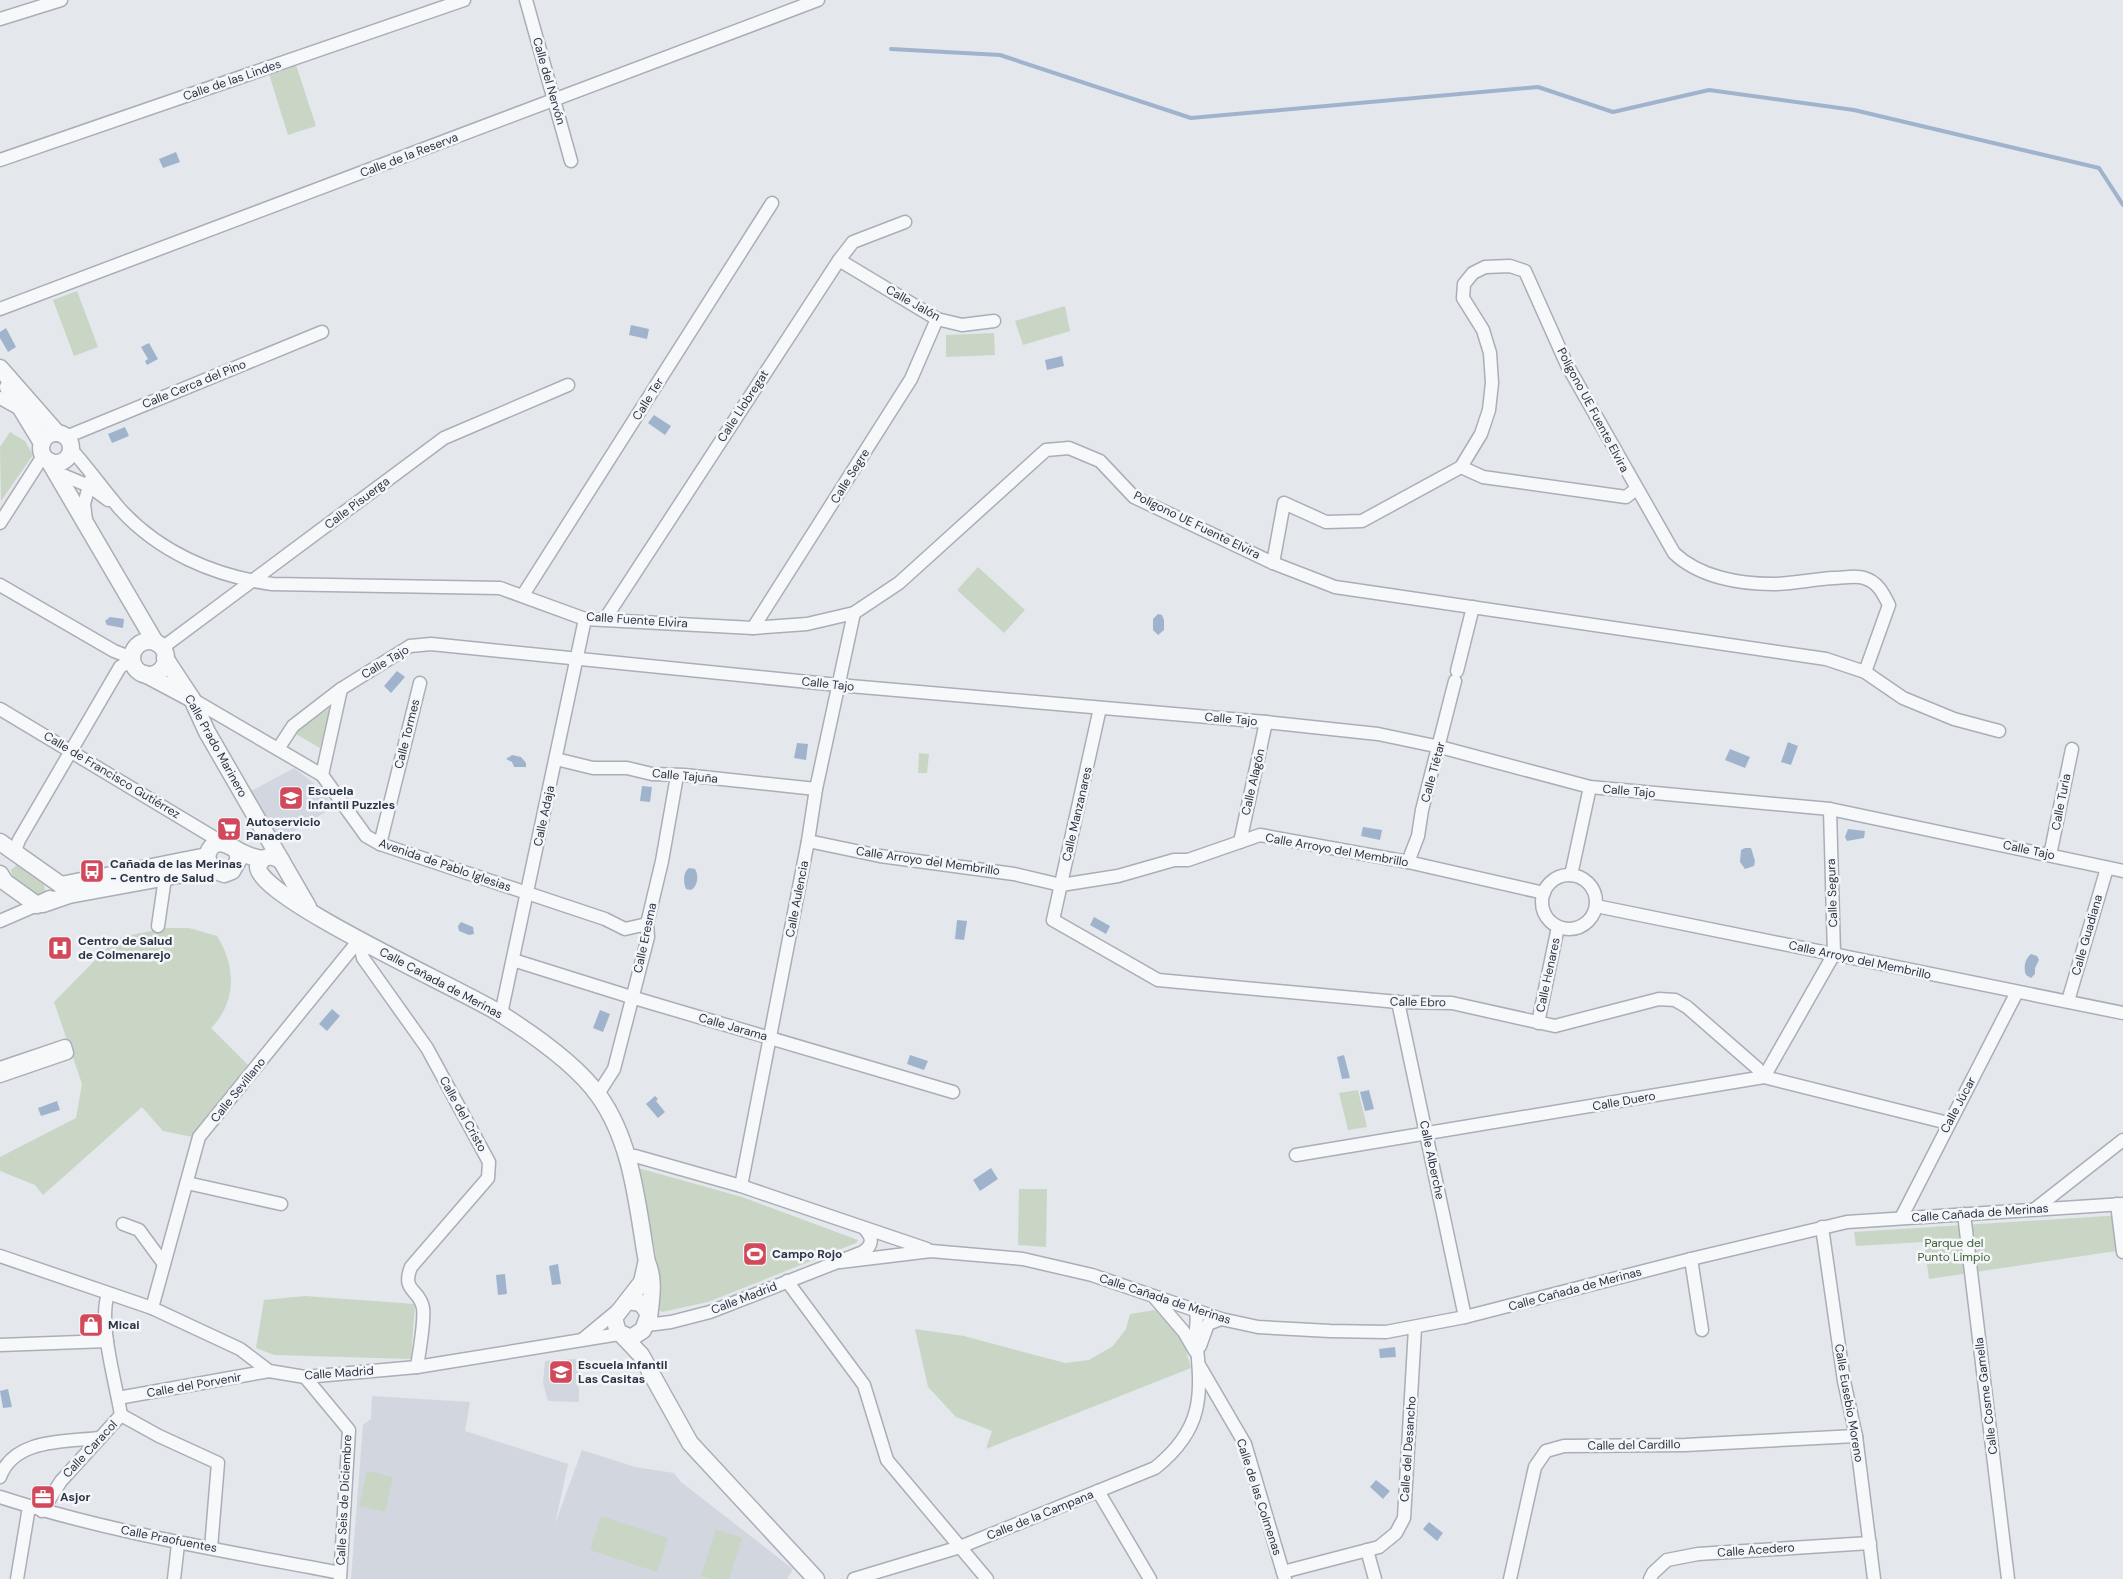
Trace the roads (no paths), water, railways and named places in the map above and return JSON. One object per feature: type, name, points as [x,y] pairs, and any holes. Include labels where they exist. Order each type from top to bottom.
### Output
[{"type":"street","points":[[0,19],[61,0]]},
{"type":"street","name":"Calle de las Lindes","points":[[0,160],[464,0]]},
{"type":"street","name":"Calle del Nervón","points":[[526,0],[571,162]]},
{"type":"street","name":"Calle de la Reserva","points":[[0,309],[818,0]]},
{"type":"street","name":"Calle Ter","points":[[523,595],[772,203]]},
{"type":"street","name":"Calle Llobregat","points":[[605,618],[839,260],[853,242],[905,222]]},
{"type":"street","name":"Calle Jalón","points":[[839,260],[937,319],[962,325],[994,321]]},
{"type":"street","name":"Polígono UE Fuente Elvira","points":[[1273,563],[1284,503],[1326,522],[1362,521],[1461,467],[1481,434],[1489,410],[1492,383],[1490,353],[1483,330],[1463,298],[1464,284],[1473,273],[1485,267],[1510,266],[1525,271],[1567,365],[1636,489],[1674,553],[1685,564],[1702,572],[1738,582],[1774,584],[1824,579],[1864,578],[1881,588],[1889,605],[1865,672]]},
{"type":"street","name":"Calle Segre","points":[[753,628],[911,379],[937,319]]},
{"type":"street","name":"Calle Cerca del Pino","points":[[65,440],[322,332]]},
{"type":"street","points":[[0,368],[65,440],[70,455],[61,462],[47,458]]},
{"type":"street","name":"Calle Prado Marinero","points":[[0,372],[87,528],[192,699],[207,732],[266,835],[270,866]]},
{"type":"street","name":"Calle Pisuerga","points":[[161,649],[444,438],[568,385]]},
{"type":"street","points":[[0,398],[20,409]]},
{"type":"street","points":[[0,523],[47,458],[46,438],[65,440]]},
{"type":"street","name":"Calle Fuente Elvira","points":[[65,440],[120,509],[163,547],[205,567],[252,582],[272,584],[500,588],[585,618],[753,628],[807,624],[854,612],[899,583],[1046,450]]},
{"type":"street","name":"Polígono UE Fuente Elvira","points":[[1046,450],[1069,448],[1100,460],[1134,497],[1273,563],[1335,587],[1826,659],[1865,672],[1902,698],[1954,719],[1999,730]]},
{"type":"street","points":[[47,458],[90,486],[120,509]]},
{"type":"street","points":[[1461,467],[1483,476],[1626,497],[1636,489]]},
{"type":"street","points":[[87,528],[84,504],[92,473]]},
{"type":"street","points":[[0,585],[114,651],[133,655]]},
{"type":"street","name":"Calle Tiétar","points":[[1408,862],[1418,836],[1434,762],[1440,747],[1474,607]]},
{"type":"street","name":"Calle Prado Marinero","points":[[133,655],[138,629],[136,610]]},
{"type":"street","name":"Calle Aulencia","points":[[741,1186],[808,841],[816,789],[854,612]]},
{"type":"street","name":"Calle Adaja","points":[[501,1014],[528,894],[585,618]]},
{"type":"street","points":[[0,870],[14,853],[19,840],[70,750],[120,667],[133,655],[141,643],[161,649],[159,671],[145,674],[139,672],[133,655]]},
{"type":"street","name":"Calle Tajo","points":[[278,749],[293,726],[341,689],[410,646],[431,644],[838,685],[1266,722],[1378,734],[1440,747],[1590,787],[1830,809],[2123,871]]},
{"type":"street","name":"Avenida de Pablo Iglesias","points":[[145,674],[192,699],[322,775],[366,836],[380,844],[605,919],[625,930],[647,924]]},
{"type":"street","name":"Calle Tormes","points":[[380,844],[420,683]]},
{"type":"street","points":[[322,775],[341,689]]},
{"type":"street","name":"Calle Manzanares","points":[[1053,920],[1100,708]]},
{"type":"street","name":"Calle de Francisco Gutiérrez","points":[[0,709],[229,846]]},
{"type":"street","name":"Calle Alagón","points":[[1240,842],[1266,722]]},
{"type":"street","name":"Calle Turia","points":[[2050,855],[2072,749]]},
{"type":"street","name":"Calle Tajuña","points":[[556,759],[592,768],[628,768],[652,774],[684,775],[816,789]]},
{"type":"street","name":"Calle Eresma","points":[[598,1094],[614,1069],[648,937],[647,924],[662,861],[677,776]]},
{"type":"street","points":[[1571,875],[1590,787]]},
{"type":"street","name":"Calle Segura","points":[[1830,809],[1834,954]]},
{"type":"street","name":"Calle Arroyo del Membrillo","points":[[808,841],[880,856],[1014,874],[1061,885],[1118,876],[1174,860],[1188,860],[1260,835],[1408,862],[1544,893]]},
{"type":"street","points":[[0,842],[24,858],[54,883],[68,886],[209,863],[224,874],[232,871],[270,866],[313,916]]},
{"type":"street","points":[[209,863],[214,845],[229,846],[238,863],[232,871]]},
{"type":"street","name":"Calle Cañada de Merinas","points":[[229,846],[270,866],[313,916],[501,1014],[544,1044],[598,1094],[615,1119],[627,1157],[650,1271],[652,1293],[646,1325],[639,1340],[640,1355]]},
{"type":"street","points":[[0,921],[69,895],[165,878],[209,863]]},
{"type":"street","name":"Calle Guadiana","points":[[2068,1001],[2106,868]]},
{"type":"street","points":[[0,874],[5,882],[40,905]]},
{"type":"street","points":[[1571,875],[1582,878],[1590,885],[1596,895],[1596,906],[1591,917],[1582,926],[1570,929],[1558,926],[1550,921],[1544,913],[1542,903],[1544,893],[1550,883],[1559,877],[1571,875]]},
{"type":"street","points":[[158,926],[165,878]]},
{"type":"street","points":[[40,905],[54,894],[54,883]]},
{"type":"street","name":"Calle Arroyo del Membrillo","points":[[1596,906],[2068,1001],[2123,1014]]},
{"type":"street","name":"Calle Ebro","points":[[1053,920],[1158,980],[1398,1002],[1452,1003],[1555,1026],[1659,999],[1675,1000],[1687,1007],[1757,1068],[1764,1077]]},
{"type":"street","name":"Calle Henares","points":[[1538,1023],[1558,926]]},
{"type":"street","name":"Calle Sevillano","points":[[152,1308],[199,1137],[359,940]]},
{"type":"street","name":"Calle del Cristo","points":[[359,940],[363,958],[427,1048],[489,1162],[488,1178],[411,1266],[406,1278],[410,1289],[423,1308],[417,1367]]},
{"type":"street","points":[[1764,1077],[1834,954]]},
{"type":"street","name":"Calle Jarama","points":[[514,960],[631,997],[952,1092]]},
{"type":"street","name":"Calle Júcar","points":[[1901,1218],[1948,1123],[2017,992]]},
{"type":"street","name":"Calle Alberche","points":[[1398,1002],[1465,1318]]},
{"type":"street","points":[[0,1068],[65,1046],[67,1053],[0,1076]]},
{"type":"street","name":"Calle Duero","points":[[1296,1155],[1764,1077],[1948,1123]]},
{"type":"street","points":[[2035,1209],[2123,1140]]},
{"type":"street","points":[[627,1157],[635,1156],[741,1186],[931,1251]]},
{"type":"street","points":[[187,1183],[281,1204]]},
{"type":"street","points":[[2120,1204],[2123,1252]]},
{"type":"street","name":"Calle Cañada de Merinas","points":[[931,1251],[1023,1259],[1092,1275],[1221,1319],[1258,1327],[1386,1332],[1465,1318],[1691,1259],[1846,1222],[2120,1204]]},
{"type":"street","name":"Calle Cosme Gamella","points":[[1964,1214],[2008,1579]]},
{"type":"street","points":[[123,1224],[139,1230],[164,1264]]},
{"type":"street","name":"Calle Eusebio Moreno","points":[[1822,1227],[1844,1381],[1856,1436],[1874,1579]]},
{"type":"street","name":"Calle Madrid","points":[[646,1325],[671,1322],[710,1312],[840,1262],[868,1249],[872,1238],[865,1230]]},
{"type":"street","name":"Calle Madrid","points":[[840,1262],[931,1251]]},
{"type":"street","name":"Calle Madrid","points":[[0,1256],[152,1308],[240,1349],[269,1371],[306,1377],[417,1367],[621,1334]]},
{"type":"street","points":[[1691,1259],[1702,1330]]},
{"type":"street","name":"Calle Cañada de Merinas","points":[[623,1305],[642,1282],[647,1262]]},
{"type":"street","points":[[788,1281],[864,1385],[887,1460],[987,1579]]},
{"type":"street","name":"Calle Caracol","points":[[42,1511],[61,1481],[121,1415],[108,1341],[105,1304],[108,1294]]},
{"type":"street","points":[[1154,1296],[1184,1332],[1199,1360]]},
{"type":"street","points":[[581,1341],[623,1305],[641,1303],[647,1309],[646,1325],[634,1337],[621,1334]]},
{"type":"street","points":[[623,1305],[613,1321],[621,1334],[640,1355],[690,1443],[816,1579]]},
{"type":"street","points":[[1184,1332],[1188,1319],[1196,1311]]},
{"type":"street","name":"Calle de la Campana","points":[[1196,1311],[1199,1360]]},
{"type":"street","name":"Calle de la Campana","points":[[854,1579],[960,1547],[1155,1468],[1171,1455],[1186,1438],[1197,1411],[1201,1338],[1208,1324],[1221,1319]]},
{"type":"street","name":"Calle del Desancho","points":[[1284,1576],[1379,1547],[1396,1533],[1404,1518],[1416,1328]]},
{"type":"street","points":[[0,1345],[108,1341]]},
{"type":"street","name":"Calle de las Colmenas","points":[[1199,1360],[1245,1444],[1284,1576]]},
{"type":"street","name":"Calle del Porvenir","points":[[118,1398],[269,1371]]},
{"type":"street","name":"Calle Seis de Diciembre","points":[[306,1377],[349,1430],[340,1576]]},
{"type":"street","points":[[1197,1411],[1212,1401],[1221,1402]]},
{"type":"street","points":[[121,1415],[159,1436],[218,1463],[211,1548]]},
{"type":"street","name":"Calle del Cardillo","points":[[1510,1579],[1535,1467],[1546,1451],[1564,1446],[1685,1445],[1856,1436]]},
{"type":"street","points":[[0,1475],[14,1455],[37,1445],[100,1438]]},
{"type":"street","points":[[1098,1491],[1150,1579]]},
{"type":"street","name":"Calle Praofuentes","points":[[0,1497],[42,1511],[178,1544],[211,1548],[340,1576]]},
{"type":"street","points":[[17,1579],[29,1507]]},
{"type":"street","name":"Calle Acedero","points":[[1650,1579],[1653,1573],[1667,1560],[1698,1554],[1870,1543]]},
{"type":"street","points":[[174,1579],[178,1544]]},
{"type":"street","points":[[1367,1550],[1375,1579]]},
{"type":"water","points":[[176,152],[180,162],[163,168],[159,159]]},
{"type":"water","points":[[631,325],[649,329],[647,339],[629,335]]},
{"type":"water","points":[[6,328],[16,347],[8,352],[0,338],[0,332]]},
{"type":"water","points":[[149,343],[158,359],[147,365],[145,361],[148,359],[141,347]]},
{"type":"water","points":[[1062,356],[1064,366],[1047,370],[1045,360]]},
{"type":"water","points":[[654,415],[671,426],[665,435],[648,423]]},
{"type":"water","points":[[125,427],[129,436],[112,443],[108,434]]},
{"type":"water","points":[[1158,614],[1162,615],[1164,620],[1164,630],[1158,635],[1153,630],[1153,619]]},
{"type":"water","points":[[110,617],[124,619],[123,628],[107,625],[105,621]]},
{"type":"water","points":[[397,671],[405,677],[391,693],[384,686]]},
{"type":"water","points":[[1788,742],[1798,746],[1791,765],[1781,762]]},
{"type":"water","points":[[797,743],[808,744],[806,760],[794,758]]},
{"type":"water","points":[[1730,749],[1750,757],[1745,768],[1725,760]]},
{"type":"water","points":[[512,755],[521,757],[526,763],[526,767],[514,767],[512,762],[506,759]]},
{"type":"water","points":[[642,786],[652,787],[650,802],[640,801]]},
{"type":"water","points":[[1363,827],[1382,830],[1380,840],[1361,836]]},
{"type":"water","points":[[1848,829],[1865,831],[1864,838],[1847,841],[1845,837]]},
{"type":"water","points":[[1751,848],[1755,861],[1754,866],[1745,869],[1740,862],[1741,850]]},
{"type":"water","points":[[689,868],[695,869],[697,877],[695,886],[691,890],[686,889],[684,880]]},
{"type":"water","points":[[1094,917],[1110,926],[1106,934],[1090,925]]},
{"type":"water","points":[[957,920],[967,921],[964,940],[955,939]]},
{"type":"water","points":[[461,922],[473,927],[474,934],[469,935],[459,931],[458,926]]},
{"type":"water","points":[[2031,954],[2037,956],[2039,960],[2035,968],[2035,974],[2031,978],[2026,975],[2025,966]]},
{"type":"water","points":[[332,1009],[340,1016],[327,1031],[319,1024]]},
{"type":"water","points":[[600,1010],[610,1014],[603,1032],[593,1028]]},
{"type":"water","points":[[910,1055],[928,1061],[924,1070],[907,1064]]},
{"type":"water","points":[[1344,1055],[1350,1078],[1342,1079],[1337,1057]]},
{"type":"water","points":[[1369,1090],[1374,1109],[1365,1111],[1360,1092]]},
{"type":"water","points":[[655,1096],[658,1099],[656,1101],[665,1112],[658,1118],[646,1104]]},
{"type":"water","points":[[57,1101],[60,1110],[41,1116],[38,1108]]},
{"type":"water","points":[[991,1168],[998,1179],[980,1191],[973,1180]]},
{"type":"water","points":[[558,1264],[561,1284],[552,1285],[549,1266]]},
{"type":"water","points":[[505,1274],[507,1294],[498,1295],[496,1275]]},
{"type":"water","points":[[1395,1347],[1396,1357],[1380,1358],[1379,1349]]},
{"type":"water","points":[[8,1389],[12,1407],[3,1408],[0,1391]]},
{"type":"water","points":[[1376,1480],[1390,1491],[1383,1499],[1370,1487]]},
{"type":"water","points":[[1429,1522],[1443,1533],[1437,1541],[1423,1529]]},
{"type":"waterway","points":[[891,49],[1000,55],[1191,118],[1538,87],[1613,112],[1709,90],[1854,110],[2099,168],[2123,205]]},
{"type":"place","name":"Escuela Infantil Puzzles","points":[[291,798]]},
{"type":"place","name":"Autoservicio Panadero","points":[[229,829]]},
{"type":"place","name":"Cañada de las Merinas - Centro de Salud","points":[[92,871]]},
{"type":"place","name":"Centro de Salud de Colmenarejo","points":[[60,948]]},
{"type":"place","name":"Campo Rojo","points":[[755,1254]]},
{"type":"place","name":"Micai","points":[[91,1325]]},
{"type":"place","name":"Escuela Infantil Las Casitas","points":[[561,1372]]},
{"type":"place","name":"Asjor","points":[[43,1497]]},
{"type":"park label","name":"Parque del Punto Limpio","points":[[1954,1250]]}]
